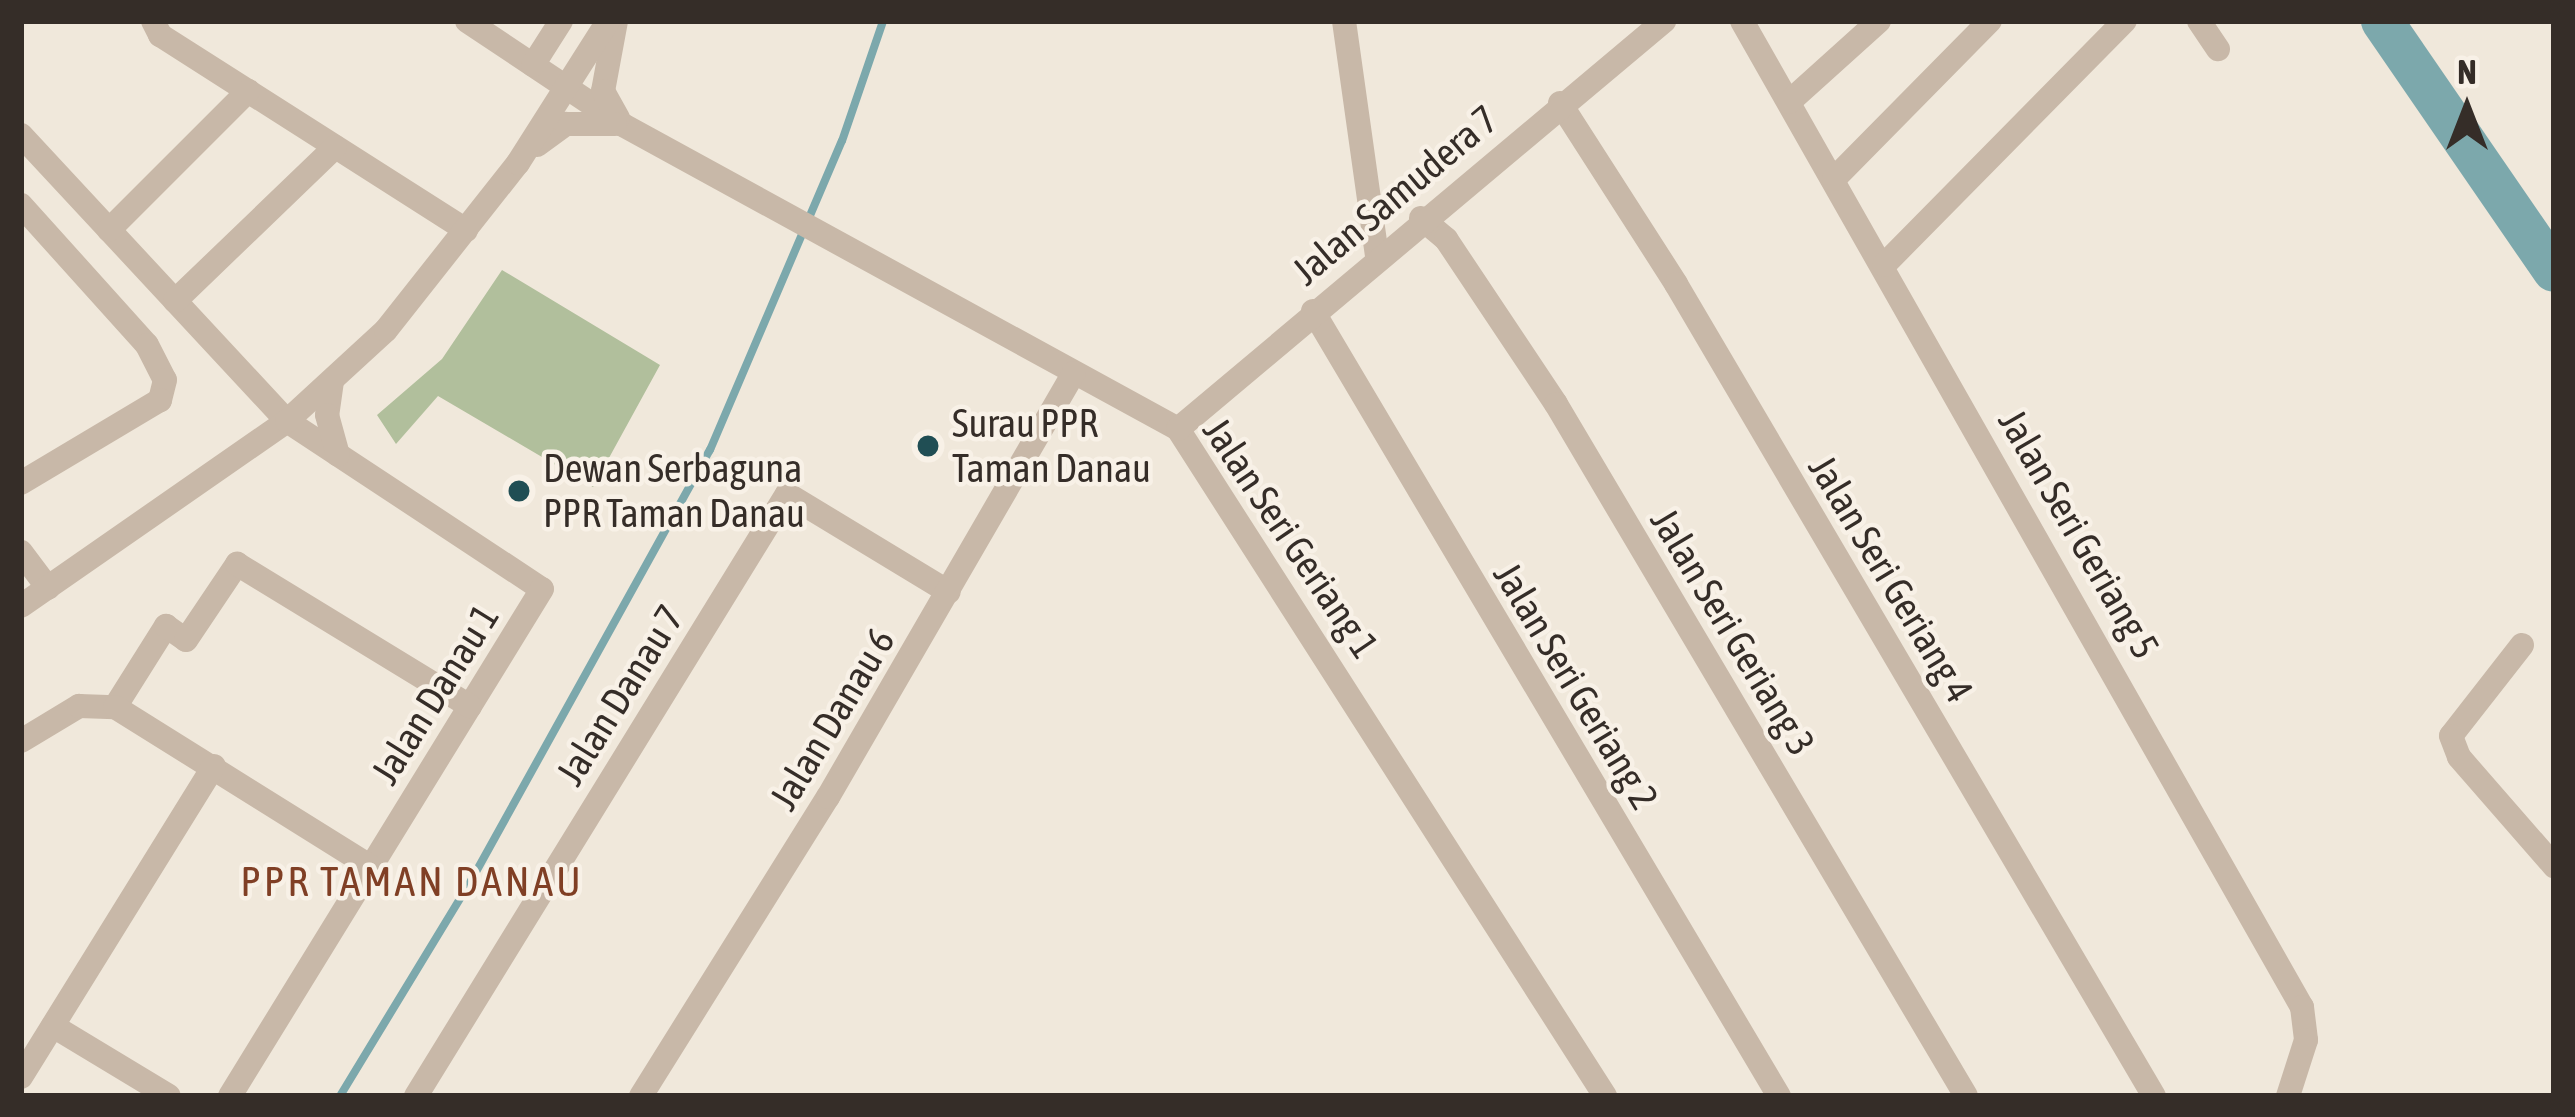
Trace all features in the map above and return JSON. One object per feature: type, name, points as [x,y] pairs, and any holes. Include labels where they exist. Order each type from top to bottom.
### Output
[{"type":"street","points":[[153,21],[160,35],[466,230]]},
{"type":"street","name":"Jalan Seri Geriang 1","points":[[467,21],[623,125],[1178,429],[1605,1096]]},
{"type":"street","points":[[533,65],[561,21]]},
{"type":"street","points":[[21,606],[287,421],[386,330],[518,164],[612,21]]},
{"type":"street","points":[[612,21],[603,91],[623,125]]},
{"type":"street","points":[[1344,21],[1377,256]]},
{"type":"street","name":"Jalan Samudera 7","points":[[1178,429],[1421,218],[1664,21]]},
{"type":"street","name":"Jalan Seri Geriang 5","points":[[1742,21],[2302,1007],[2306,1040],[2288,1096]]},
{"type":"street","points":[[1789,102],[1879,21]]},
{"type":"street","points":[[1834,179],[1990,21]]},
{"type":"street","points":[[1884,266],[2125,21]]},
{"type":"street","points":[[2199,21],[2218,49]]},
{"type":"street","points":[[109,230],[248,91]]},
{"type":"street","name":"Jalan Seri Geriang 4","points":[[1560,103],[1676,284],[2154,1096]]},
{"type":"street","points":[[518,164],[566,124],[623,125]]},
{"type":"street","name":"Jalan Danau 1","points":[[21,135],[287,421],[542,589],[230,1096]]},
{"type":"street","points":[[175,301],[335,147]]},
{"type":"street","points":[[21,205],[147,345],[165,380],[160,400],[21,483]]},
{"type":"street","name":"Jalan Seri Geriang 3","points":[[1421,218],[1446,239],[1556,404],[1966,1096]]},
{"type":"street","name":"Jalan Seri Geriang 2","points":[[1313,311],[1780,1096]]},
{"type":"street","name":"Jalan Danau 6","points":[[641,1096],[949,592],[1074,373]]},
{"type":"street","points":[[332,381],[327,415],[338,455]]},
{"type":"street","name":"Jalan Danau 7","points":[[416,1096],[787,494],[949,592]]},
{"type":"street","points":[[21,552],[48,588]]},
{"type":"street","points":[[115,707],[166,626],[186,640],[237,564],[470,706]]},
{"type":"street","points":[[2522,645],[2451,736],[2459,757],[2554,866]]},
{"type":"street","points":[[21,740],[79,706],[115,707],[371,867]]},
{"type":"street","points":[[21,1077],[214,766]]},
{"type":"street","points":[[53,1026],[170,1096]]},
{"type":"green space","points":[[502,270],[660,365],[593,487],[438,396],[396,444],[377,415],[442,359]]},
{"type":"waterway","points":[[340,1096],[472,879],[710,450],[842,141],[883,21]]},
{"type":"waterway","points":[[2382,21],[2554,271]]},
{"type":"place","name":"Surau PPR Taman Danau","points":[[928,446]]},
{"type":"place","name":"Dewan Serbaguna PPR Taman Danau","points":[[519,491]]},
{"type":"district","name":"PPR TAMAN DANAU","points":[[412,881]]}]
